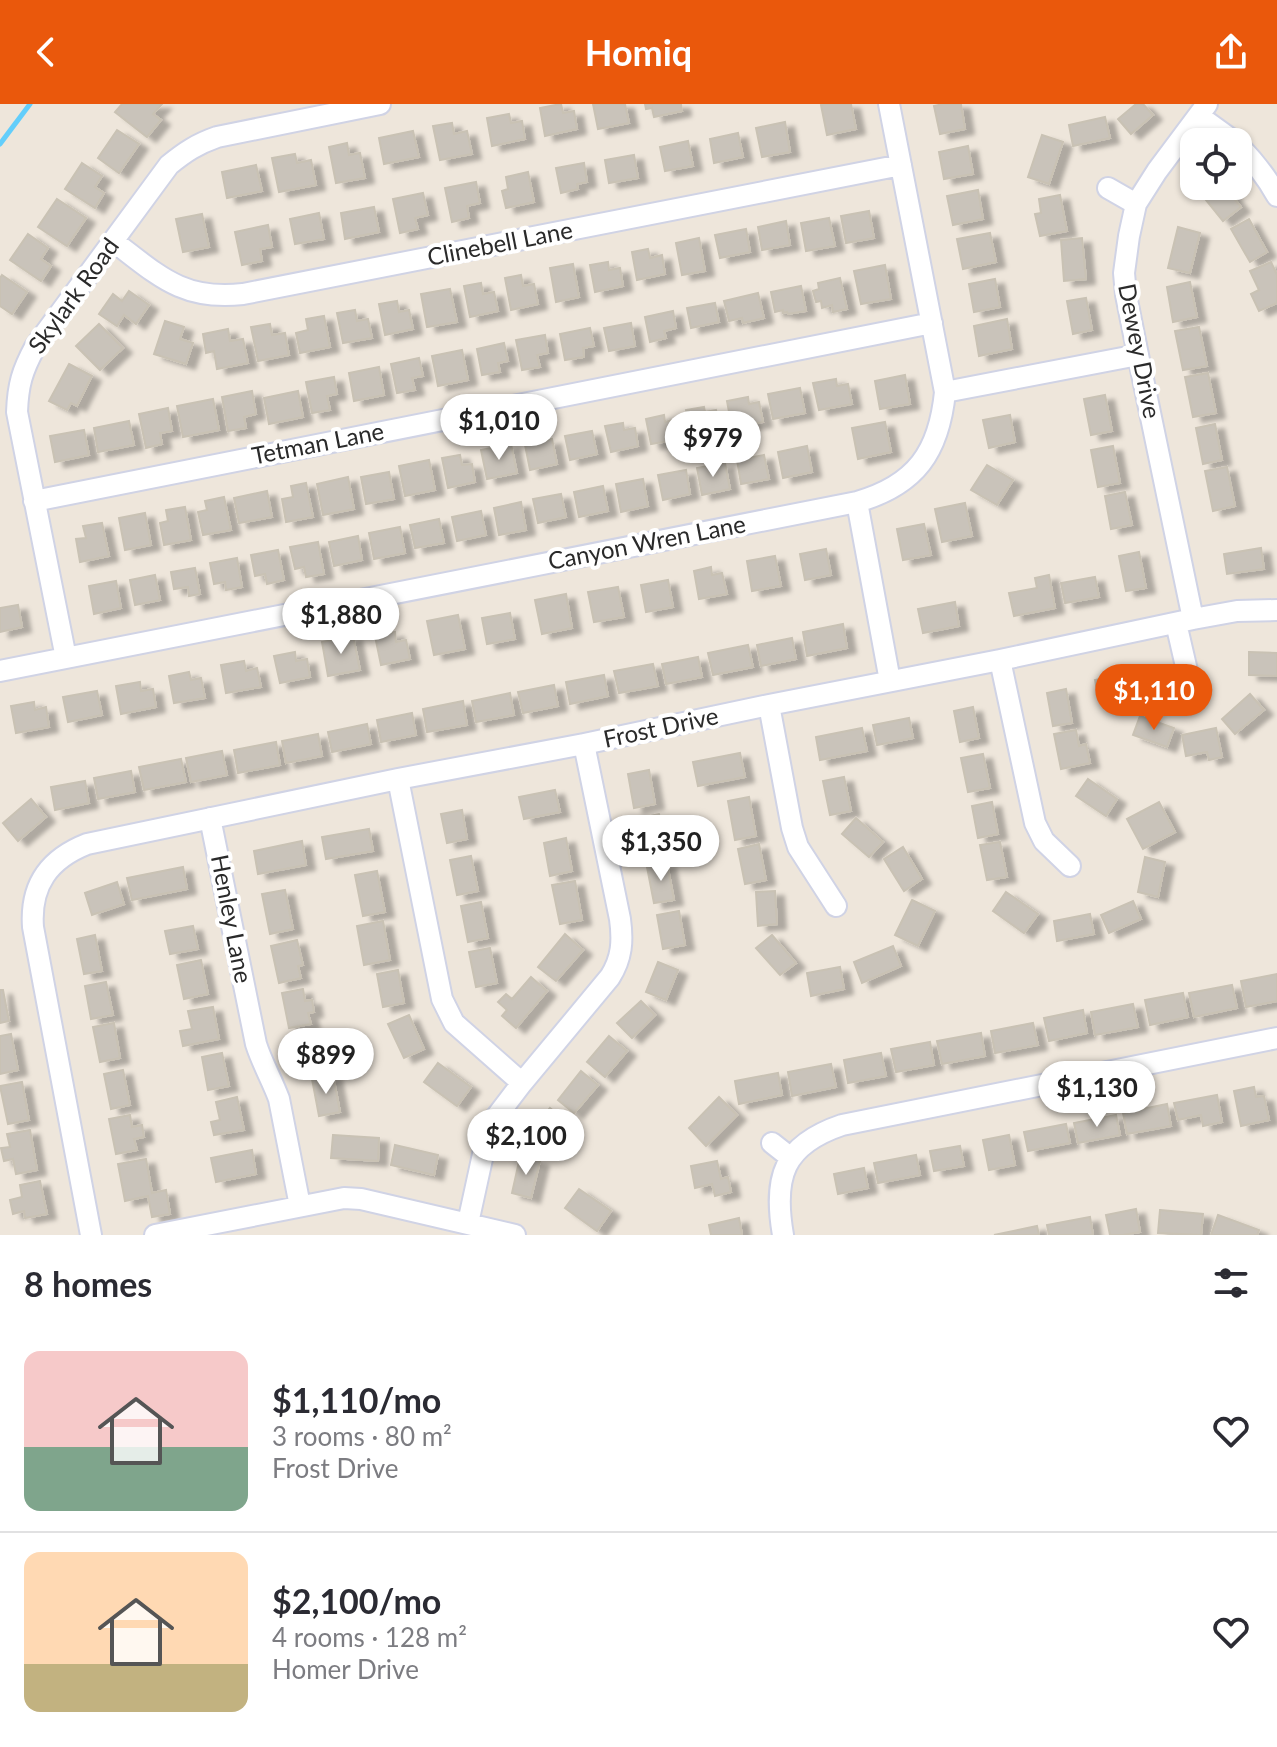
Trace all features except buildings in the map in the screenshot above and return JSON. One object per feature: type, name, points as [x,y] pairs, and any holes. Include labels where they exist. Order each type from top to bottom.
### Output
[{"type":"street","name":"Skylark Road","points":[[66,658],[17,412],[18,388],[35,347],[169,165],[197,144],[217,137],[380,104]]},
{"type":"street","name":"Canyon Wren Lane","points":[[0,671],[857,502],[898,485],[933,457],[945,392],[889,104]]},
{"type":"street","points":[[1203,110],[1221,128]]},
{"type":"street","name":"Dewey Drive","points":[[1188,675],[1185,621],[1124,273],[1136,204],[1203,110]]},
{"type":"street","points":[[1252,159],[1277,196]]},
{"type":"street","name":"Clinebell Lane","points":[[113,241],[162,278],[183,289],[225,296],[901,165]]},
{"type":"street","points":[[1108,188],[1136,204]]},
{"type":"street","name":"Tetman Lane","points":[[34,501],[932,323]]},
{"type":"street","points":[[945,392],[1138,355]]},
{"type":"street","points":[[857,502],[890,681]]},
{"type":"street","name":"Frost Drive","points":[[91,1235],[32,910],[35,892],[51,867],[72,849],[398,779],[1185,621],[1237,611],[1277,610]]},
{"type":"street","points":[[1000,660],[1035,823],[1044,841],[1070,866]]},
{"type":"street","points":[[769,705],[798,847],[836,906]]},
{"type":"street","points":[[468,1223],[493,1121],[610,977],[622,948],[620,919],[584,744]]},
{"type":"street","points":[[398,779],[442,999],[454,1023],[522,1083]]},
{"type":"street","name":"Henley Lane","points":[[210,818],[256,1044],[279,1099],[300,1206]]},
{"type":"street","points":[[783,1235],[778,1196],[791,1158],[808,1139],[842,1125],[1277,1038]]},
{"type":"street","points":[[772,1143],[791,1158]]},
{"type":"street","points":[[155,1235],[344,1198],[361,1199],[515,1235]]},
{"type":"waterway","points":[[0,144],[30,104]]}]
